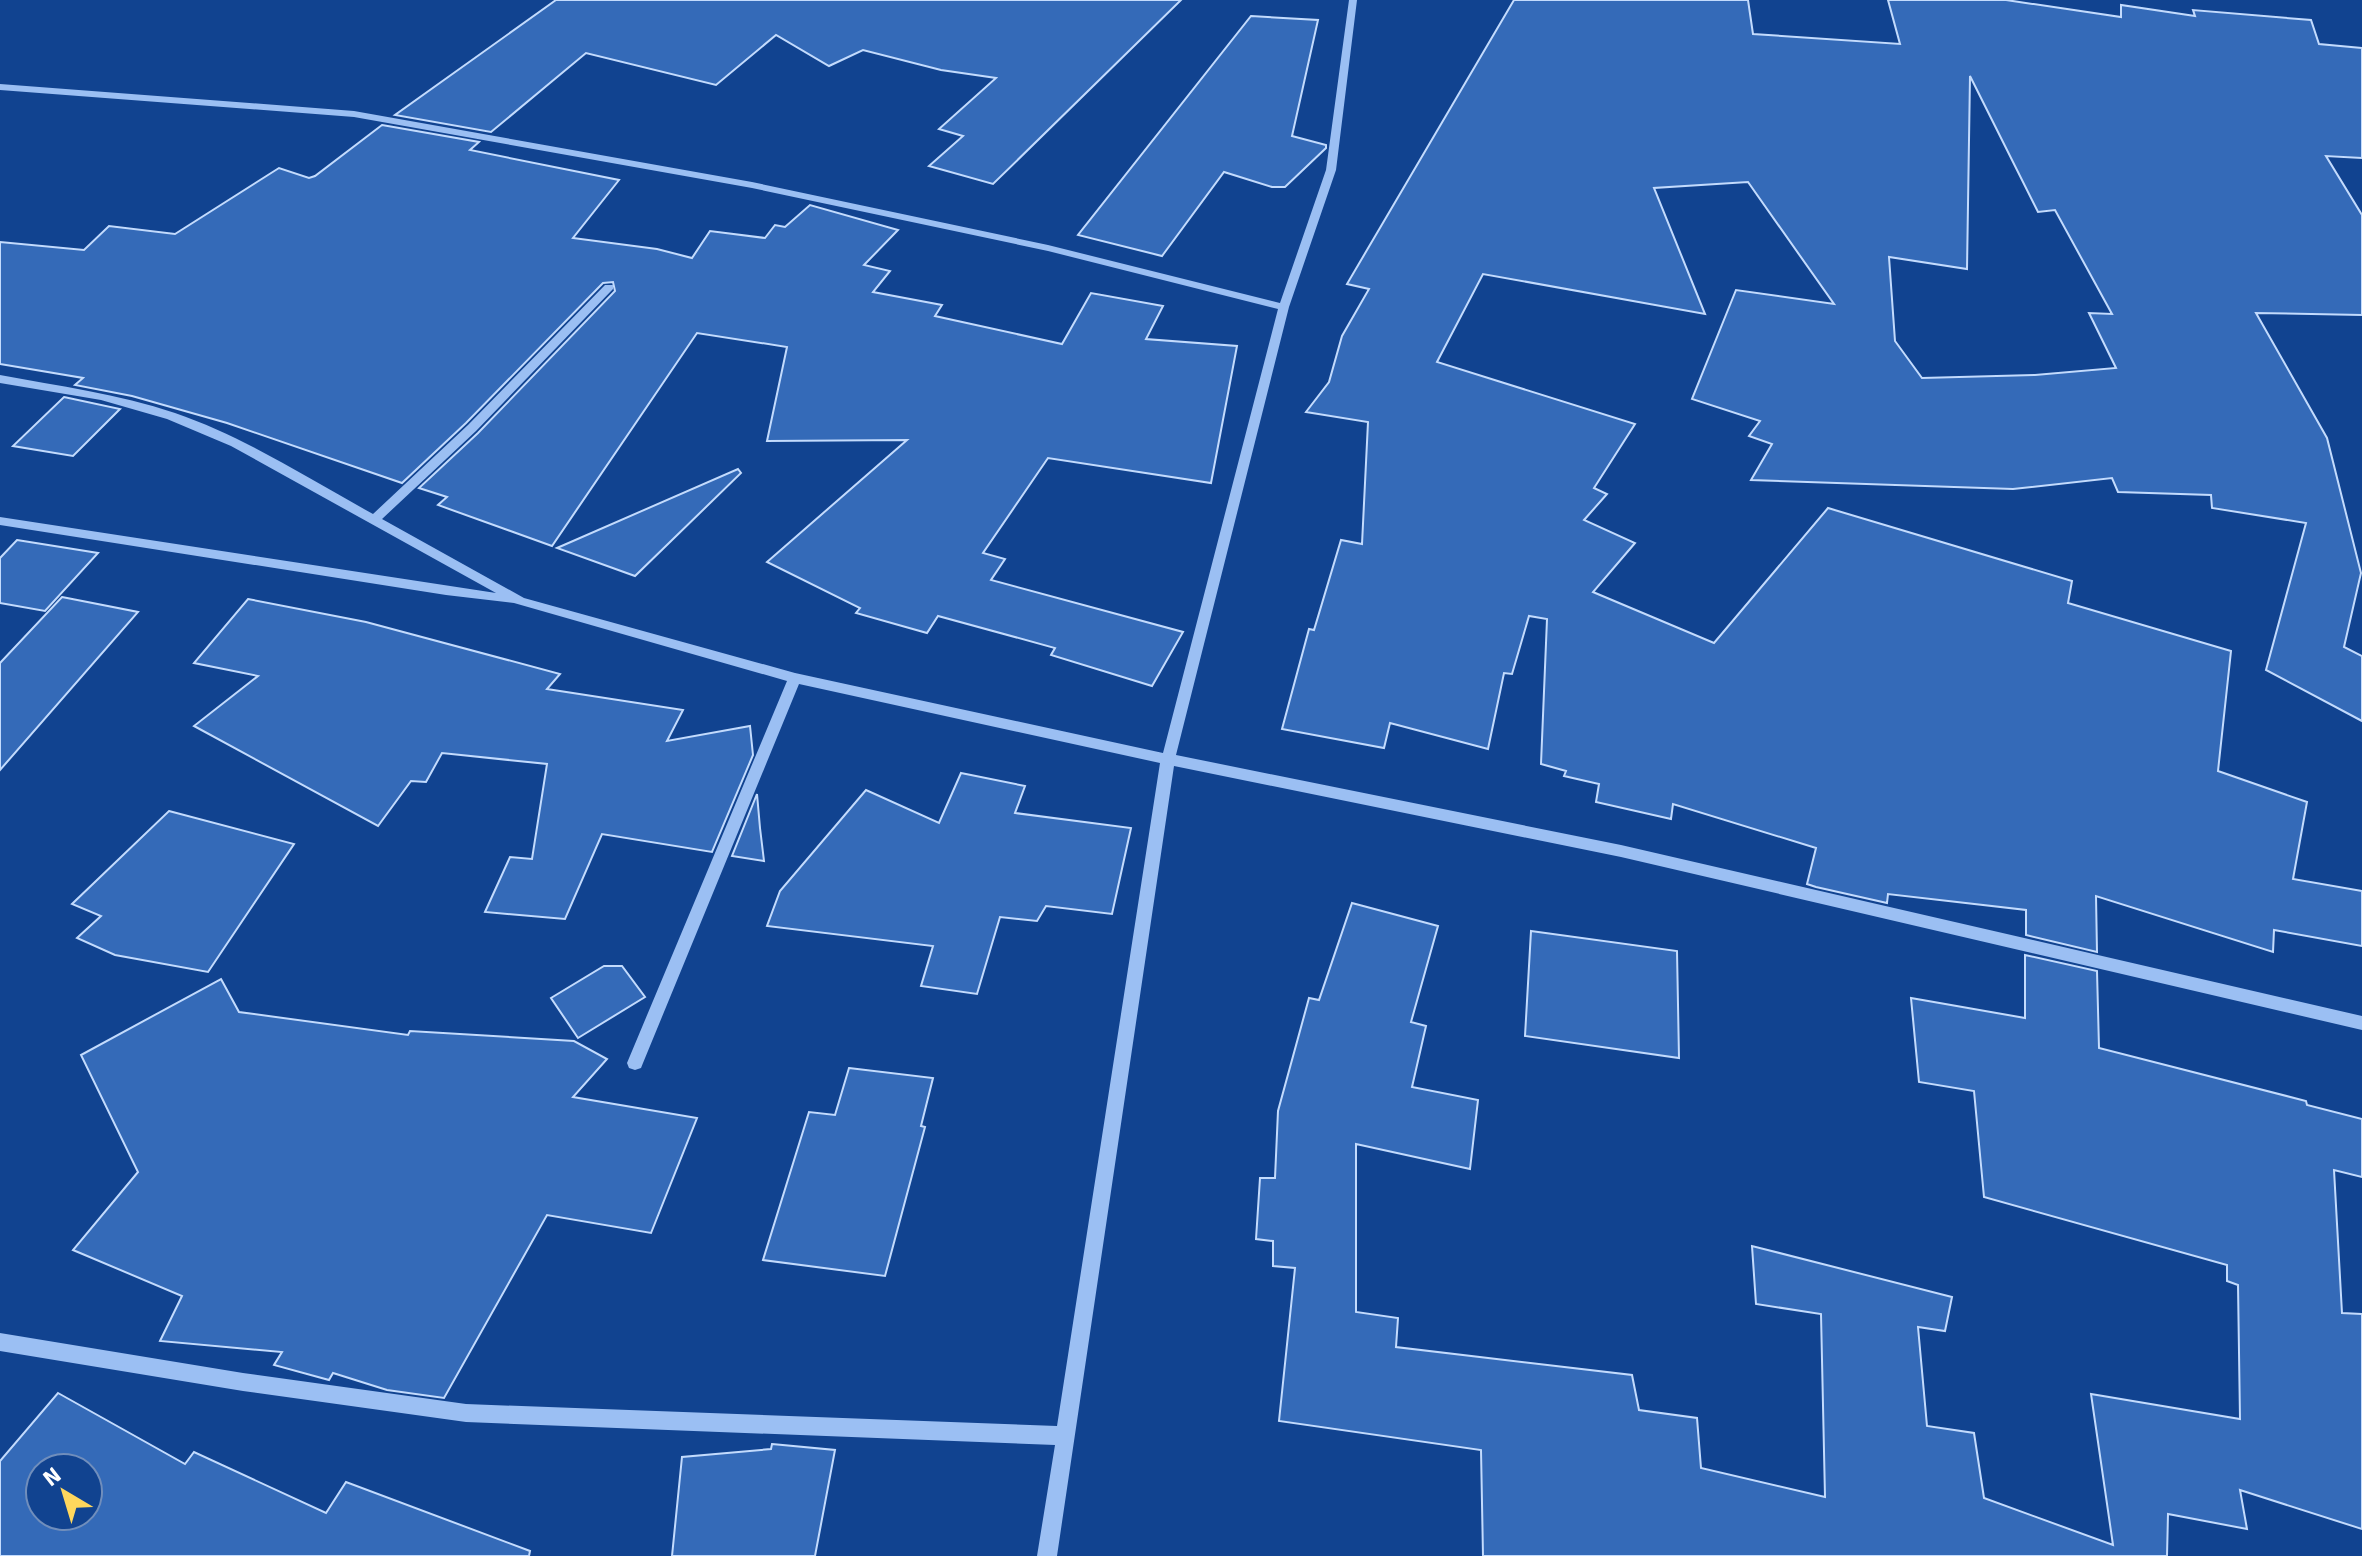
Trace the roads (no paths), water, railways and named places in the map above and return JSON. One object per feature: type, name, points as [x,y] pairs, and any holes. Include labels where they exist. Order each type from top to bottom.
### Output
[{"type":"street","points":[[1047,1556],[1168,759],[1284,307],[1331,170],[1353,0]]},
{"type":"street","points":[[0,87],[354,114],[752,185],[1048,248],[1284,307]]},
{"type":"street","points":[[374,520],[472,428],[609,287]]},
{"type":"street","points":[[0,379],[102,397],[171,416],[235,443],[520,601]]},
{"type":"street","points":[[0,521],[157,544],[325,574],[520,601],[795,678],[1168,759],[1621,851],[2362,1023]]},
{"type":"street","points":[[635,1063],[795,678]]},
{"type":"street","points":[[0,1342],[243,1382],[466,1413],[1066,1436]]}]
